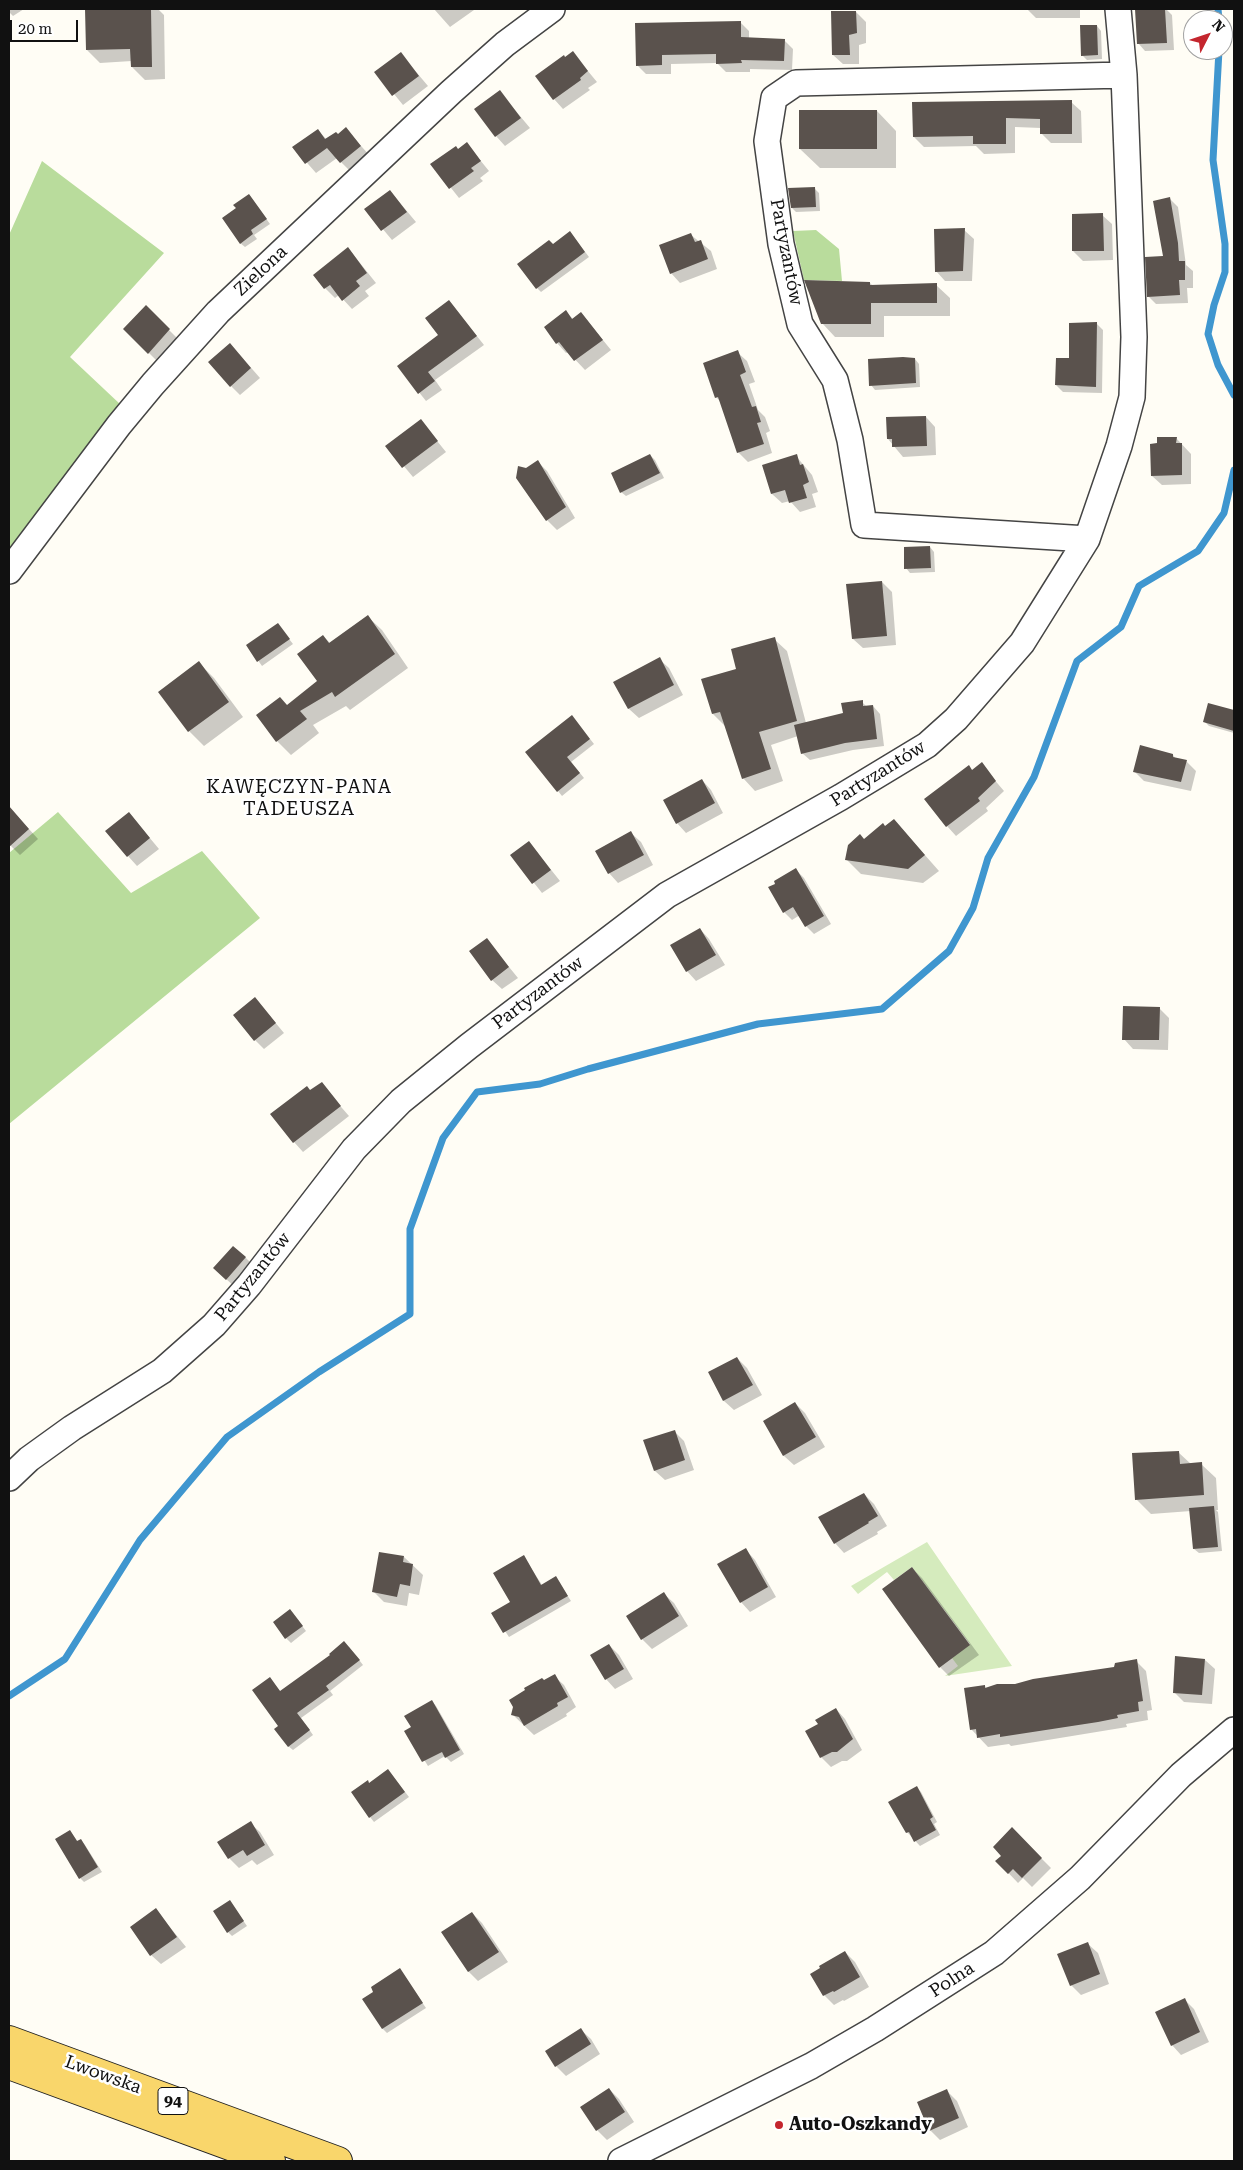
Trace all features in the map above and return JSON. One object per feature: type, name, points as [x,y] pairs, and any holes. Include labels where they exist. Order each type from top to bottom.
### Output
[{"type":"main road","name":"Lwowska","points":[[9,2040],[338,2161]]},
{"type":"main road","name":"Lwowska","points":[[9,2065],[271,2161]]},
{"type":"street","name":"Zielona","points":[[9,571],[125,418],[158,378],[218,312],[451,92],[505,44],[552,9]]},
{"type":"street","name":"Partyzantów","points":[[9,1478],[29,1459],[72,1428],[162,1371],[214,1325],[249,1285],[354,1149],[401,1101],[469,1046],[667,895],[842,798],[927,745],[956,719],[1022,643],[1087,539],[1119,446],[1132,397],[1134,337],[1124,76],[1118,9]]},
{"type":"street","name":"Partyzantów","points":[[1087,539],[864,525],[850,440],[835,380],[800,324],[781,244],[767,141],[774,98],[796,83],[1124,76]]},
{"type":"street","name":"Polna","points":[[621,2161],[811,2066],[875,2029],[994,1953],[1080,1878],[1182,1775],[1234,1730]]},
{"type":"green space","points":[[42,161],[164,253],[70,357],[121,405],[9,558],[9,235]]},
{"type":"green space","points":[[816,230],[839,249],[842,281],[804,280],[793,231]]},
{"type":"green space","points":[[58,812],[131,893],[202,851],[260,918],[9,1124],[9,853]]},
{"type":"green space","points":[[927,1542],[1012,1666],[945,1676],[958,1666],[952,1658],[970,1644],[912,1567],[894,1580],[887,1572],[858,1594],[851,1586]]},
{"type":"building","points":[[85,9],[151,9],[152,67],[131,67],[130,49],[86,50]]},
{"type":"building","points":[[1135,9],[1165,9],[1167,43],[1137,44]]},
{"type":"building","points":[[831,11],[856,11],[857,33],[849,35],[850,55],[832,55]]},
{"type":"building","points":[[741,21],[741,37],[785,39],[784,61],[741,60],[742,63],[716,64],[716,54],[662,55],[662,65],[636,66],[635,23]]},
{"type":"building","points":[[1080,25],[1097,25],[1098,55],[1081,56]]},
{"type":"building","points":[[573,51],[588,71],[580,78],[581,80],[553,100],[535,76],[564,55],[565,57]]},
{"type":"building","points":[[401,52],[419,76],[392,96],[374,72]]},
{"type":"building","points":[[500,90],[521,118],[495,137],[474,109]]},
{"type":"building","points":[[1072,100],[1072,134],[1040,134],[1040,119],[1006,118],[1006,144],[973,144],[973,136],[913,137],[912,102]]},
{"type":"building","points":[[799,110],[877,110],[877,149],[799,149]]},
{"type":"building","points":[[346,127],[361,146],[340,163],[327,148],[305,164],[292,147],[318,129],[325,139],[336,132],[338,134]]},
{"type":"building","points":[[467,142],[481,161],[471,168],[474,171],[449,189],[430,164],[456,146],[458,149]]},
{"type":"building","points":[[815,187],[816,207],[791,208],[788,188]]},
{"type":"building","points":[[390,190],[407,212],[381,231],[364,209]]},
{"type":"building","points":[[249,194],[267,219],[251,230],[253,234],[240,244],[222,218],[236,208],[233,205]]},
{"type":"building","points":[[1170,197],[1178,243],[1179,261],[1185,261],[1185,280],[1179,280],[1180,295],[1147,297],[1145,257],[1163,256],[1153,201]]},
{"type":"building","points":[[1103,213],[1104,251],[1072,251],[1072,214]]},
{"type":"building","points":[[965,228],[963,271],[935,272],[934,229]]},
{"type":"building","points":[[570,231],[585,252],[536,289],[517,264],[549,240],[553,244]]},
{"type":"building","points":[[691,233],[695,242],[701,240],[708,259],[670,274],[659,245]]},
{"type":"building","points":[[348,247],[367,273],[356,281],[360,286],[342,301],[330,285],[324,289],[313,275]]},
{"type":"building","points":[[804,280],[870,282],[870,285],[937,283],[937,303],[871,303],[871,324],[821,324]]},
{"type":"building","points":[[449,300],[477,336],[428,372],[435,381],[418,394],[397,366],[438,335],[425,318]]},
{"type":"building","points":[[146,305],[170,329],[148,354],[123,329]]},
{"type":"building","points":[[566,310],[572,319],[581,312],[603,340],[574,361],[559,342],[556,344],[544,327]]},
{"type":"building","points":[[1097,322],[1096,387],[1055,385],[1056,358],[1069,358],[1069,323]]},
{"type":"building","points":[[230,343],[251,368],[230,387],[208,362]]},
{"type":"building","points":[[738,350],[746,372],[740,375],[752,407],[756,406],[761,422],[757,423],[764,444],[737,453],[718,397],[715,398],[703,363]]},
{"type":"building","points":[[915,358],[916,383],[869,386],[868,359]]},
{"type":"building","points":[[926,416],[927,446],[892,447],[892,439],[887,439],[886,417]]},
{"type":"building","points":[[421,419],[438,441],[402,468],[385,446]]},
{"type":"building","points":[[1157,437],[1177,437],[1176,443],[1182,443],[1182,475],[1151,476],[1150,444],[1157,443]]},
{"type":"building","points":[[650,454],[660,473],[620,493],[611,473]]},
{"type":"building","points":[[797,454],[800,465],[803,464],[809,482],[803,485],[807,498],[789,503],[785,490],[771,494],[762,465]]},
{"type":"building","points":[[538,460],[566,507],[546,521],[516,478],[518,466],[526,468]]},
{"type":"building","points":[[930,546],[931,568],[904,569],[904,547]]},
{"type":"building","points":[[882,581],[887,636],[852,639],[846,584]]},
{"type":"building","points":[[368,615],[395,654],[335,697],[332,692],[300,711],[307,719],[276,742],[256,715],[280,697],[287,705],[317,681],[297,654],[323,635],[329,643]]},
{"type":"building","points":[[278,623],[290,639],[257,662],[246,645]]},
{"type":"building","points":[[775,637],[797,721],[759,732],[771,769],[742,779],[720,712],[712,714],[701,679],[736,669],[731,649]]},
{"type":"building","points":[[660,657],[674,685],[628,709],[613,682]]},
{"type":"building","points":[[199,661],[229,702],[188,732],[158,692]]},
{"type":"building","points":[[863,700],[863,706],[873,705],[877,739],[845,743],[801,754],[794,725],[843,713],[841,703]]},
{"type":"building","points":[[1208,703],[1234,710],[1234,731],[1203,722]]},
{"type":"building","points":[[572,715],[590,739],[567,757],[580,773],[557,792],[525,752]]},
{"type":"building","points":[[1140,745],[1187,760],[1181,782],[1133,772]]},
{"type":"building","points":[[982,762],[996,781],[978,798],[980,801],[946,827],[924,799],[969,765],[972,770]]},
{"type":"building","points":[[702,779],[715,803],[676,824],[663,800]]},
{"type":"building","points":[[9,806],[29,829],[9,847]]},
{"type":"building","points":[[129,812],[150,838],[127,857],[105,831]]},
{"type":"building","points":[[894,819],[925,855],[908,869],[845,860],[848,845],[860,834],[864,839],[883,823],[885,826]]},
{"type":"building","points":[[631,831],[644,855],[608,874],[595,851]]},
{"type":"building","points":[[529,841],[551,870],[532,884],[510,855]]},
{"type":"building","points":[[796,868],[824,916],[805,927],[793,907],[783,913],[768,887],[775,884],[774,881]]},
{"type":"building","points":[[700,928],[716,955],[686,972],[670,945]]},
{"type":"building","points":[[487,938],[509,967],[491,981],[469,951]]},
{"type":"building","points":[[255,997],[276,1023],[254,1041],[233,1015]]},
{"type":"building","points":[[1123,1006],[1160,1007],[1159,1040],[1122,1040]]},
{"type":"building","points":[[322,1082],[341,1106],[293,1143],[270,1114],[307,1086],[310,1090]]},
{"type":"building","points":[[233,1246],[246,1257],[226,1280],[213,1268]]},
{"type":"building","points":[[737,1357],[753,1385],[723,1401],[708,1372]]},
{"type":"building","points":[[795,1402],[816,1437],[783,1456],[763,1421]]},
{"type":"building","points":[[675,1430],[685,1460],[654,1471],[643,1440]]},
{"type":"building","points":[[1179,1451],[1180,1464],[1202,1462],[1204,1495],[1135,1500],[1132,1453]]},
{"type":"building","points":[[864,1493],[878,1516],[834,1544],[818,1517]]},
{"type":"building","points":[[1214,1506],[1218,1547],[1193,1549],[1189,1508]]},
{"type":"building","points":[[746,1548],[768,1587],[740,1603],[717,1564]]},
{"type":"building","points":[[379,1552],[404,1556],[403,1562],[413,1564],[410,1586],[400,1584],[397,1597],[372,1592]]},
{"type":"building","points":[[524,1555],[541,1585],[556,1576],[568,1596],[503,1633],[491,1613],[510,1602],[493,1573]]},
{"type":"building","points":[[912,1567],[970,1645],[939,1668],[882,1589]]},
{"type":"building","points":[[664,1592],[679,1616],[641,1640],[626,1616]]},
{"type":"building","points":[[290,1609],[303,1626],[285,1639],[273,1622]]},
{"type":"building","points":[[344,1641],[360,1660],[326,1686],[329,1690],[297,1713],[310,1730],[288,1747],[274,1729],[278,1726],[252,1690],[270,1677],[280,1691],[330,1655]]},
{"type":"building","points":[[609,1644],[624,1669],[605,1680],[590,1655]]},
{"type":"building","points":[[1175,1656],[1205,1659],[1202,1695],[1173,1693]]},
{"type":"building","points":[[1137,1659],[1143,1701],[1138,1702],[1139,1711],[1117,1715],[1118,1718],[1098,1722],[1000,1737],[1000,1734],[977,1738],[976,1729],[970,1730],[964,1688],[985,1685],[985,1688],[997,1684],[1015,1684],[1033,1679],[1114,1667],[1115,1663]]},
{"type":"building","points":[[555,1674],[568,1697],[557,1703],[558,1706],[524,1726],[519,1717],[511,1715],[513,1707],[509,1700],[525,1690],[524,1688],[542,1678],[544,1680]]},
{"type":"building","points":[[432,1700],[460,1750],[445,1758],[442,1752],[422,1762],[404,1731],[411,1727],[404,1716]]},
{"type":"building","points":[[836,1708],[853,1739],[837,1752],[832,1752],[820,1758],[805,1731],[818,1724],[815,1720]]},
{"type":"building","points":[[388,1769],[405,1792],[369,1818],[351,1792],[368,1780],[369,1783]]},
{"type":"building","points":[[917,1786],[933,1817],[930,1819],[936,1830],[914,1842],[909,1832],[906,1833],[888,1802]]},
{"type":"building","points":[[251,1821],[265,1845],[247,1856],[243,1850],[228,1859],[217,1842]]},
{"type":"building","points":[[1012,1827],[1042,1858],[1022,1878],[1013,1869],[1008,1874],[995,1861],[1001,1856],[993,1847]]},
{"type":"building","points":[[70,1830],[77,1841],[81,1839],[98,1867],[79,1879],[55,1839]]},
{"type":"building","points":[[230,1900],[244,1921],[227,1933],[213,1911]]},
{"type":"building","points":[[156,1908],[177,1937],[150,1956],[130,1927]]},
{"type":"building","points":[[472,1912],[499,1952],[468,1972],[441,1932]]},
{"type":"building","points":[[1088,1942],[1100,1974],[1070,1986],[1057,1954]]},
{"type":"building","points":[[845,1951],[860,1977],[823,1996],[810,1974],[820,1968],[819,1966]]},
{"type":"building","points":[[400,1968],[423,2003],[382,2029],[362,1999],[373,1992],[371,1987]]},
{"type":"building","points":[[1185,1998],[1200,2032],[1171,2046],[1155,2012]]},
{"type":"building","points":[[581,2028],[591,2044],[555,2067],[545,2051]]},
{"type":"building","points":[[609,2088],[625,2112],[596,2131],[580,2107]]},
{"type":"building","points":[[947,2089],[959,2118],[929,2131],[917,2102]]},
{"type":"waterway","points":[[1218,60],[1213,160],[1225,244],[1225,272],[1214,305],[1208,334],[1218,365],[1234,395]]},
{"type":"waterway","points":[[9,1696],[65,1659],[140,1540],[227,1437],[319,1372],[410,1314],[410,1229],[443,1138],[477,1092],[540,1084],[588,1069],[758,1024],[882,1009],[949,951],[973,908],[988,858],[1034,777],[1077,661],[1121,627],[1139,586],[1198,551],[1224,513],[1234,470]]},
{"type":"place","name":"Auto-Oszkandy","points":[[779,2125]]},
{"type":"district","name":"KAWĘCZYN-PANA TADEUSZA","points":[[299,798]]}]
